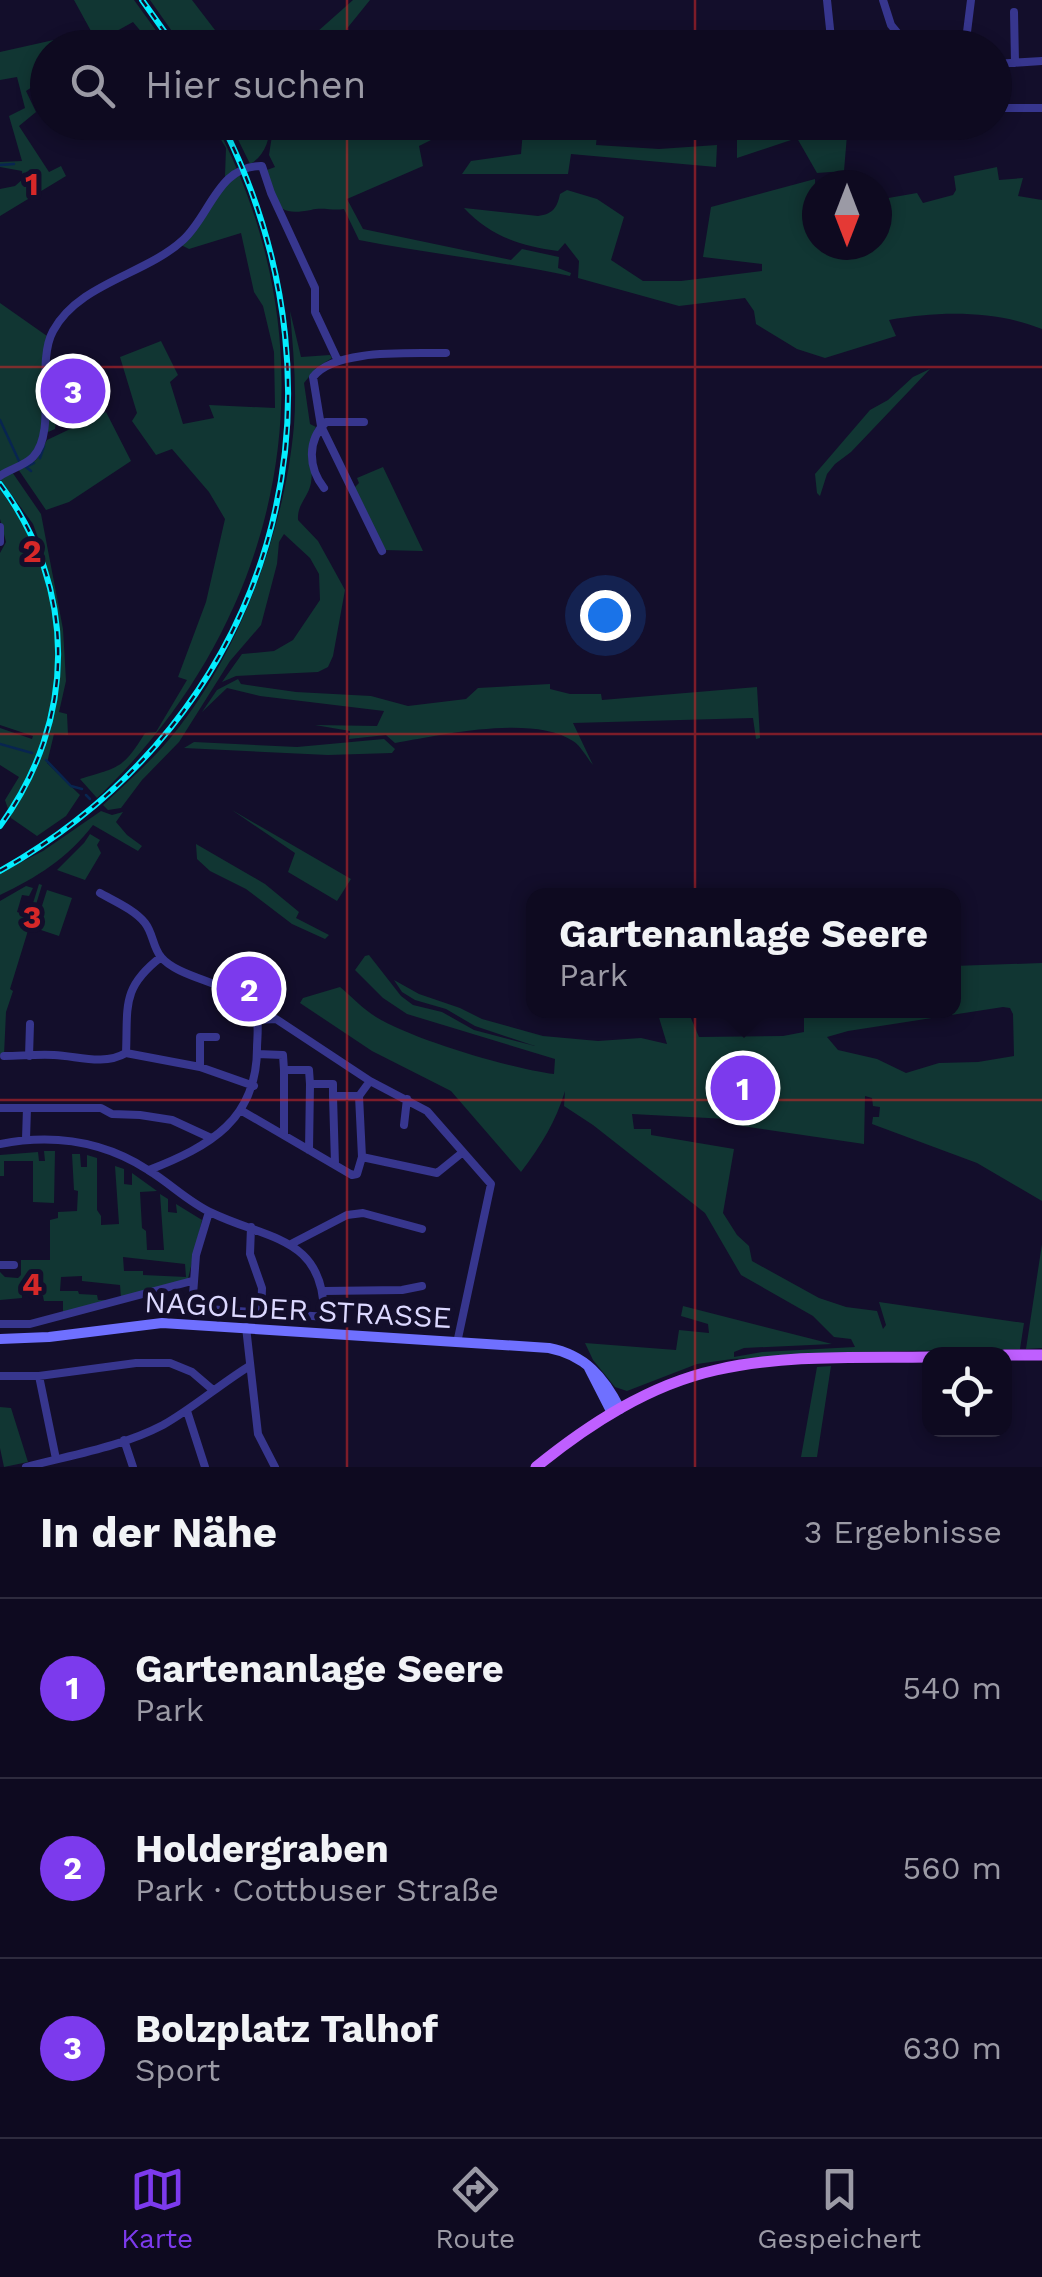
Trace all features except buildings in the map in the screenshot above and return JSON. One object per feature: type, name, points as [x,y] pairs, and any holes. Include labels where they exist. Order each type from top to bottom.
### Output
[{"type":"main road","name":"NAGOLDER STRASSE","points":[[0,1339],[162,1323],[549,1348],[571,1354],[600,1375],[611,1391],[616,1411]]},
{"type":"main road","points":[[1012,1356],[1042,1354]]},
{"type":"main road","points":[[536,1467],[616,1411],[697,1375],[746,1364],[922,1357]]},
{"type":"main road","points":[[588,1367],[616,1411]]},
{"type":"main road","points":[[611,1391],[644,1396]]},
{"type":"street","points":[[827,0],[830,30]]},
{"type":"street","points":[[882,0],[895,30]]},
{"type":"street","points":[[967,30],[971,0]]},
{"type":"street","points":[[1014,12],[1015,63]]},
{"type":"street","points":[[1012,63],[1042,61]]},
{"type":"street","points":[[1012,108],[1042,108]]},
{"type":"street","points":[[0,476],[30,460],[40,445],[48,342],[62,318],[86,298],[177,245],[192,231],[225,181],[253,166],[262,166],[270,193],[315,288],[315,312],[338,362]]},
{"type":"street","points":[[382,551],[321,426],[313,377],[323,367],[368,356],[446,353]]},
{"type":"street","points":[[324,488],[312,466],[314,434],[326,422],[364,422]]},
{"type":"street","points":[[0,528],[0,542]]},
{"type":"street","points":[[100,893],[145,923],[161,957],[174,968],[205,978],[244,1001],[254,1010],[256,1020],[254,1086],[242,1111],[195,1150],[149,1170]]},
{"type":"street","points":[[126,1053],[128,999],[138,975],[161,957]]},
{"type":"street","points":[[256,1020],[276,1018],[370,1082],[427,1111],[490,1184],[457,1343]]},
{"type":"street","points":[[28,1056],[30,1024]]},
{"type":"street","points":[[200,1068],[200,1037],[216,1037]]},
{"type":"street","points":[[4,1056],[88,1060],[126,1053],[200,1068],[254,1086]]},
{"type":"street","points":[[256,1054],[283,1055],[284,1136]]},
{"type":"street","points":[[284,1070],[309,1070],[309,1150]]},
{"type":"street","points":[[242,1111],[352,1175],[357,1174],[362,1157],[358,1096],[370,1082]]},
{"type":"street","points":[[310,1084],[333,1084],[335,1164]]},
{"type":"street","points":[[333,1096],[358,1096]]},
{"type":"street","points":[[404,1125],[407,1099]]},
{"type":"street","points":[[0,1108],[101,1108],[112,1114],[172,1120],[211,1138]]},
{"type":"street","points":[[26,1139],[27,1108]]},
{"type":"street","points":[[0,1144],[26,1139],[86,1143],[120,1154],[209,1212],[290,1244],[314,1266],[324,1291],[325,1317],[192,1308],[192,1281],[209,1212]]},
{"type":"street","points":[[362,1157],[437,1173],[463,1152]]},
{"type":"street","points":[[290,1244],[346,1215],[363,1214],[422,1229]]},
{"type":"street","points":[[252,1227],[250,1254],[262,1288],[261,1314]]},
{"type":"street","points":[[0,1266],[14,1266]]},
{"type":"street","points":[[0,1324],[30,1324],[192,1281]]},
{"type":"street","points":[[324,1291],[422,1286]]},
{"type":"street","points":[[246,1327],[258,1434],[275,1467]]},
{"type":"street","points":[[0,1376],[170,1363],[192,1372],[213,1390]]},
{"type":"street","points":[[26,1467],[158,1427],[187,1411],[248,1366]]},
{"type":"street","points":[[39,1376],[56,1459]]},
{"type":"street","points":[[187,1411],[205,1467]]},
{"type":"street","points":[[124,1440],[133,1467]]},
{"type":"green space","points":[[74,0],[134,0],[156,30],[140,30],[133,22],[119,30],[90,30]]},
{"type":"green space","points":[[150,0],[192,0],[215,30],[171,30]]},
{"type":"green space","points":[[353,0],[370,0],[346,30],[319,30]]},
{"type":"green space","points":[[30,45],[30,88],[26,91],[30,117],[19,126],[49,172],[61,166],[66,176],[0,216],[0,189],[15,186],[23,179],[22,171],[0,167],[0,162],[22,161],[9,116],[25,108],[17,77],[0,80],[0,52]]},
{"type":"green space","points":[[238,140],[268,140],[259,156],[250,164]]},
{"type":"green space","points":[[271,140],[431,140],[419,146],[423,166],[347,199],[363,229],[511,260],[522,249],[559,257],[558,268],[571,273],[570,276],[359,240],[344,209],[299,212],[278,205],[267,170],[275,167],[269,155]]},
{"type":"green space","points":[[522,140],[596,140],[596,145],[659,149],[717,145],[716,167],[571,154],[568,174],[462,174],[471,161],[521,154]]},
{"type":"green space","points":[[737,140],[791,140],[737,158]]},
{"type":"green space","points":[[798,140],[847,140],[844,170],[815,170]]},
{"type":"green space","points":[[226,149],[253,212],[275,301],[282,392],[273,480],[250,567],[212,649],[161,727],[97,798],[80,779],[119,765],[145,733],[156,732],[187,680],[178,677],[206,602],[225,519],[209,492],[172,449],[156,455],[132,421],[137,413],[120,357],[161,341],[178,375],[170,382],[183,424],[214,418],[209,405],[275,408],[274,352],[263,306],[254,292],[241,233],[189,249],[181,245],[227,182]]},
{"type":"green space","points":[[997,167],[999,180],[1023,178],[1018,196],[1042,200],[1042,329],[986,315],[908,317],[889,320],[896,336],[825,358],[797,349],[756,324],[754,311],[745,298],[679,306],[578,278],[579,261],[565,243],[558,251],[519,243],[485,226],[464,208],[538,216],[554,210],[560,194],[567,190],[597,199],[624,217],[611,260],[643,281],[681,281],[762,271],[762,264],[703,257],[711,207],[802,182],[802,260],[892,260],[892,197],[917,193],[923,203],[953,195],[954,176]]},
{"type":"green space","points":[[0,303],[47,336],[41,433],[31,454],[10,469],[41,514],[63,629],[66,681],[59,712],[67,714],[68,735],[54,734],[47,763],[80,795],[66,816],[37,836],[11,818],[5,800],[19,777],[0,765],[0,728],[32,739],[33,736],[0,725],[0,553],[6,542],[0,519],[0,489],[45,557],[33,524],[0,479]]},
{"type":"green space","points":[[290,311],[301,357],[332,358],[316,368],[304,383],[310,424],[316,427],[311,441],[311,483],[298,520],[318,541],[345,590],[333,656],[328,667],[318,672],[236,676],[222,682],[242,654],[274,651],[293,640],[320,600],[319,574],[310,558],[284,534],[261,625],[230,661],[179,742],[121,808],[108,810],[103,805],[158,752],[185,719],[232,642],[251,599],[280,511],[289,467],[295,396]]},
{"type":"green space","points":[[80,366],[94,394],[58,408],[55,429],[48,432],[49,388],[53,386],[50,371]]},
{"type":"green space","points":[[930,369],[835,464],[820,496],[815,474],[870,410]]},
{"type":"green space","points":[[106,412],[131,461],[69,502],[46,510],[18,469],[36,460],[47,440]]},
{"type":"green space","points":[[383,467],[423,551],[383,550],[354,488],[359,483],[357,478]]},
{"type":"green space","points":[[238,679],[241,684],[371,696],[408,706],[466,699],[478,688],[550,684],[550,689],[570,694],[601,694],[602,700],[757,687],[760,738],[756,739],[753,718],[573,723],[593,765],[573,741],[535,729],[486,729],[395,743],[386,735],[349,739],[350,731],[315,725],[377,726],[384,711],[260,696],[227,688],[202,712],[217,690]]},
{"type":"green space","points":[[384,739],[395,749],[392,753],[328,755],[184,748],[194,742],[297,747]]},
{"type":"green space","points":[[232,810],[351,879],[337,901],[288,872],[295,853]]},
{"type":"green space","points":[[101,811],[112,815],[123,812],[116,822],[142,846],[138,851],[93,825],[51,866],[0,895],[0,873],[43,851]]},
{"type":"green space","points":[[90,834],[100,840],[97,845],[101,853],[85,880],[57,870],[84,843]]},
{"type":"green space","points":[[196,844],[265,884],[299,912],[296,918],[329,935],[325,939],[292,924],[246,889],[210,871],[197,859]]},
{"type":"green space","points":[[39,884],[42,885],[10,989],[13,991],[6,1012],[4,1055],[0,1055],[0,901],[26,886],[33,888],[29,896],[22,895],[17,912],[29,916]]},
{"type":"green space","points":[[47,890],[72,898],[59,936],[35,928]]},
{"type":"green space","points":[[369,955],[401,996],[413,1005],[442,1012],[474,1030],[535,1046],[415,1000],[402,992],[394,980],[482,1019],[543,1036],[598,1041],[641,1038],[667,1044],[659,1018],[691,1018],[699,1037],[783,1036],[804,1032],[804,1018],[932,1018],[827,1037],[838,1050],[877,1059],[906,1073],[939,1063],[1014,1056],[1010,1008],[961,1014],[961,966],[1042,963],[1042,1201],[977,1163],[872,1124],[873,1117],[879,1117],[880,1107],[873,1106],[872,1098],[865,1096],[864,1144],[735,1125],[727,1119],[632,1114],[634,1129],[651,1129],[651,1135],[734,1149],[723,1213],[749,1246],[752,1261],[819,1298],[877,1311],[883,1329],[886,1325],[879,1302],[1024,1323],[1020,1349],[922,1347],[922,1351],[732,1359],[697,1364],[627,1391],[615,1387],[585,1343],[676,1350],[679,1330],[709,1333],[708,1324],[681,1316],[683,1306],[832,1344],[744,1348],[734,1352],[734,1357],[855,1347],[851,1339],[834,1337],[813,1316],[741,1275],[705,1213],[564,1106],[565,1091],[547,1133],[521,1172],[451,1091],[372,1051],[300,1003],[303,998],[340,987],[376,1017],[414,1035],[488,1059],[554,1074],[555,1059],[407,1014],[383,998],[355,970],[365,956]]},
{"type":"green space","points":[[44,1151],[55,1151],[54,1203],[33,1202],[33,1161],[4,1161],[4,1176],[0,1176],[0,1155],[38,1152],[39,1161],[45,1161]]},
{"type":"green space","points":[[72,1154],[80,1154],[81,1167],[87,1167],[87,1155],[97,1158],[97,1210],[101,1225],[119,1224],[115,1166],[124,1169],[124,1184],[132,1185],[132,1173],[157,1191],[140,1192],[147,1250],[164,1250],[160,1194],[168,1199],[168,1212],[177,1213],[176,1204],[202,1220],[188,1279],[121,1298],[120,1285],[82,1281],[82,1276],[61,1277],[60,1291],[116,1300],[63,1314],[63,1301],[44,1301],[43,1296],[0,1300],[0,1272],[5,1277],[18,1278],[21,1260],[50,1260],[50,1220],[58,1218],[58,1212],[77,1211],[78,1191],[74,1190]],"holes":[[[123,1257],[185,1264],[186,1277],[143,1275],[143,1271],[124,1271]]]},
{"type":"green space","points":[[1042,1244],[1042,1348],[1026,1349]]},
{"type":"green space","points":[[831,1366],[817,1457],[801,1457],[817,1367]]},
{"type":"green space","points":[[0,1407],[11,1408],[28,1462],[4,1467]]},
{"type":"waterway","points":[[0,165],[14,164]]},
{"type":"waterway","points":[[0,420],[19,461]]},
{"type":"waterway","points":[[40,458],[44,446]]},
{"type":"waterway","points":[[31,471],[26,467],[34,463]]},
{"type":"waterway","points":[[0,744],[32,753]]},
{"type":"waterway","points":[[46,760],[71,786],[82,789]]},
{"type":"waterway","points":[[86,795],[90,799]]},
{"type":"railway","points":[[142,0],[163,30]]},
{"type":"railway","points":[[0,871],[94,806],[171,728],[228,639],[267,543],[286,441],[285,335],[264,228],[228,140]]},
{"type":"railway","points":[[0,484],[26,524],[44,567],[55,610],[58,655],[54,699],[43,743],[25,785],[0,826]]},
{"type":"place","name":"Bolzplatz Talhof","points":[[73,391]]},
{"type":"place","name":"Holdergraben","points":[[249,989]]},
{"type":"place","name":"Gartenanlage Seere","points":[[743,1088]]}]
